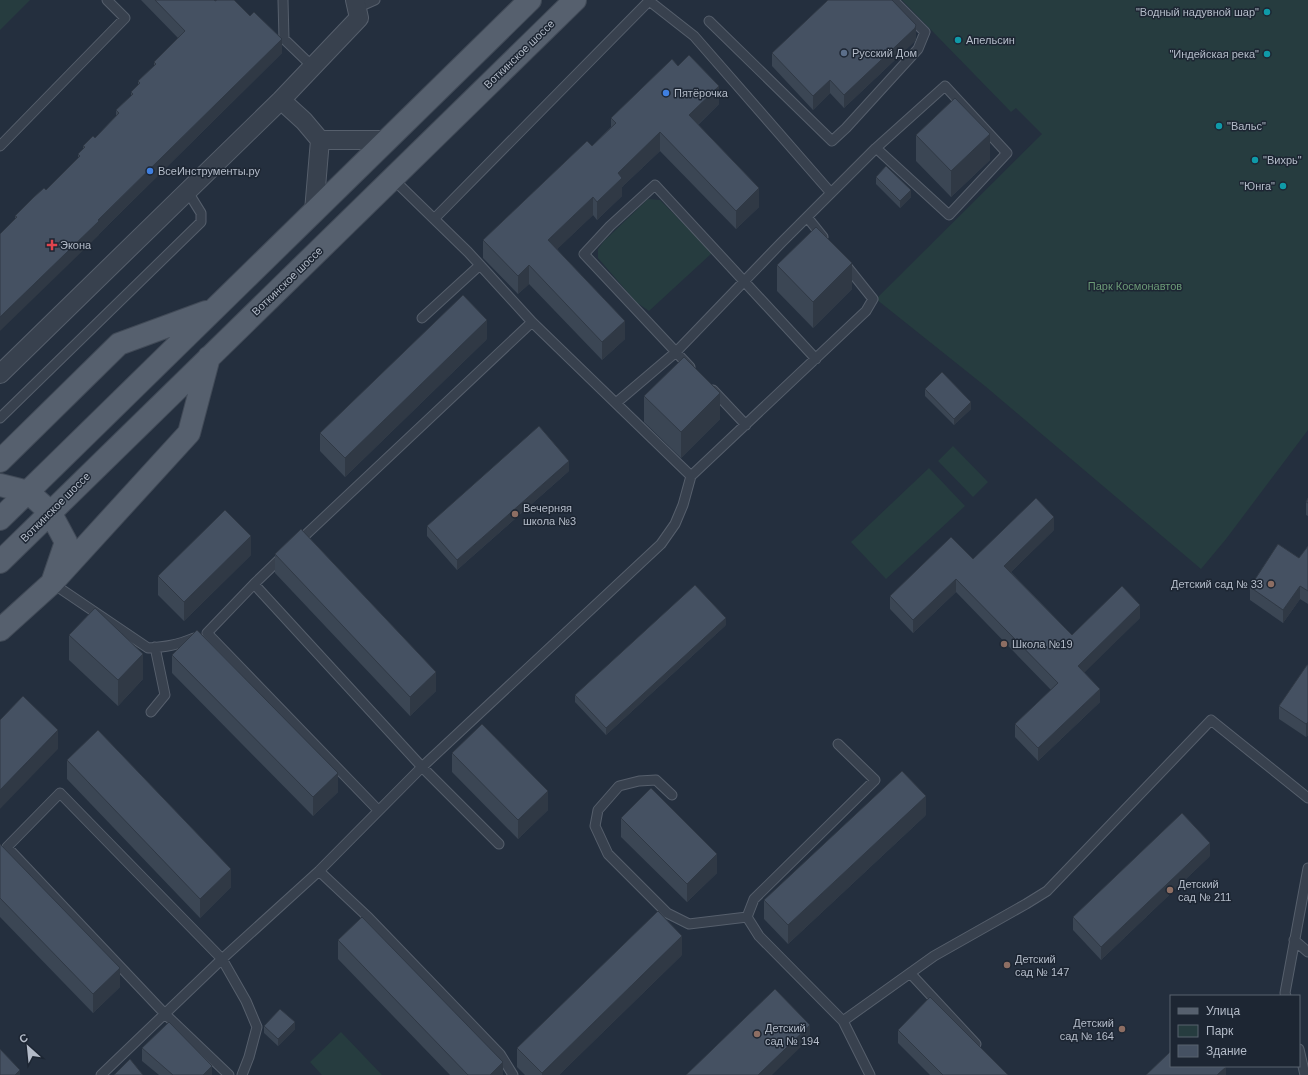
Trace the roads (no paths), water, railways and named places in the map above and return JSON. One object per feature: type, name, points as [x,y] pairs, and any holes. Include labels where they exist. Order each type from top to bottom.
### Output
[{"type":"main road","points":[[0,519],[530,0]]},
{"type":"main road","name":"Воткинское шоссе","points":[[0,562],[574,0]]},
{"type":"main road","points":[[0,461],[119,344],[213,310]]},
{"type":"main road","points":[[0,630],[52,583],[189,433],[209,357]]},
{"type":"main road","points":[[0,485],[28,492],[50,512],[66,542],[52,583]]},
{"type":"street","points":[[0,374],[188,192],[313,67],[359,18],[356,4]]},
{"type":"street","points":[[281,100],[304,121],[320,140],[314,211]]},
{"type":"street","points":[[320,140],[387,140]]},
{"type":"lane","points":[[0,146],[125,18],[107,0]]},
{"type":"lane","points":[[283,0],[284,39],[313,67]]},
{"type":"lane","points":[[356,4],[375,0]]},
{"type":"lane","points":[[434,219],[648,0],[694,36],[831,193]]},
{"type":"lane","points":[[709,21],[832,141],[852,122],[918,49],[925,32],[893,0]]},
{"type":"lane","points":[[616,403],[676,352],[876,148],[946,86],[1007,153],[949,215],[876,148]]},
{"type":"lane","points":[[392,178],[468,252],[532,322],[691,476]]},
{"type":"lane","points":[[697,374],[584,254],[610,226],[655,184],[816,359]]},
{"type":"lane","points":[[0,418],[201,222],[201,213],[188,192]]},
{"type":"lane","points":[[807,217],[831,246]]},
{"type":"lane","points":[[101,1075],[222,959],[319,871],[422,767],[661,544],[675,524],[681,512],[691,476],[866,311],[873,299],[840,258]]},
{"type":"lane","points":[[422,318],[480,265]]},
{"type":"lane","points":[[52,583],[148,648],[162,648],[180,644],[207,633],[254,584],[532,322]]},
{"type":"lane","points":[[708,386],[746,425]]},
{"type":"lane","points":[[254,584],[422,767],[498,844]]},
{"type":"lane","points":[[207,633],[378,810]]},
{"type":"lane","points":[[151,712],[165,695],[155,647]]},
{"type":"lane","points":[[844,1021],[934,956],[1047,891],[1211,720],[1308,798]]},
{"type":"lane","points":[[747,917],[754,899],[875,780],[838,744]]},
{"type":"lane","points":[[672,795],[656,780],[639,781],[619,786],[598,810],[595,826],[608,854],[666,913],[689,924],[747,917]]},
{"type":"lane","points":[[229,1075],[165,1014],[7,847],[60,793],[222,959],[246,1001],[257,1027],[249,1057],[242,1075]]},
{"type":"lane","points":[[1286,995],[1294,940],[1308,868]]},
{"type":"lane","points":[[319,871],[369,918],[500,1054],[513,1075]]},
{"type":"lane","points":[[747,917],[759,936],[844,1021],[870,1075]]},
{"type":"lane","points":[[1294,940],[1308,952]]},
{"type":"lane","points":[[910,973],[984,1053]]},
{"type":"lane","points":[[1300,1053],[1305,1075]]},
{"type":"place","name":"\"Водный надувной шар\"","points":[[1267,12]]},
{"type":"place","name":"Апельсин","points":[[958,40]]},
{"type":"place","name":"Русский Дом","points":[[844,53]]},
{"type":"place","name":"\"Индейская река\"","points":[[1267,54]]},
{"type":"place","name":"Пятёрочка","points":[[666,93]]},
{"type":"place","name":"\"Вальс\"","points":[[1219,126]]},
{"type":"place","name":"\"Вихрь\"","points":[[1255,160]]},
{"type":"place","name":"ВсеИнструменты.ру","points":[[150,171]]},
{"type":"place","name":"\"Юнга\"","points":[[1283,186]]},
{"type":"place","name":"Экона","points":[[52,245]]},
{"type":"place","name":"Вечерняя школа №3","points":[[515,514]]},
{"type":"place","name":"Детский сад № 33","points":[[1271,584]]},
{"type":"place","name":"Школа №19","points":[[1004,644]]},
{"type":"place","name":"Детский сад № 211","points":[[1170,890]]},
{"type":"place","name":"Детский сад № 147","points":[[1007,965]]},
{"type":"place","name":"Детский сад № 164","points":[[1122,1029]]},
{"type":"place","name":"Детский сад № 194","points":[[757,1034]]},
{"type":"park label","name":"Парк Космонавтов","points":[[1135,286]]}]
